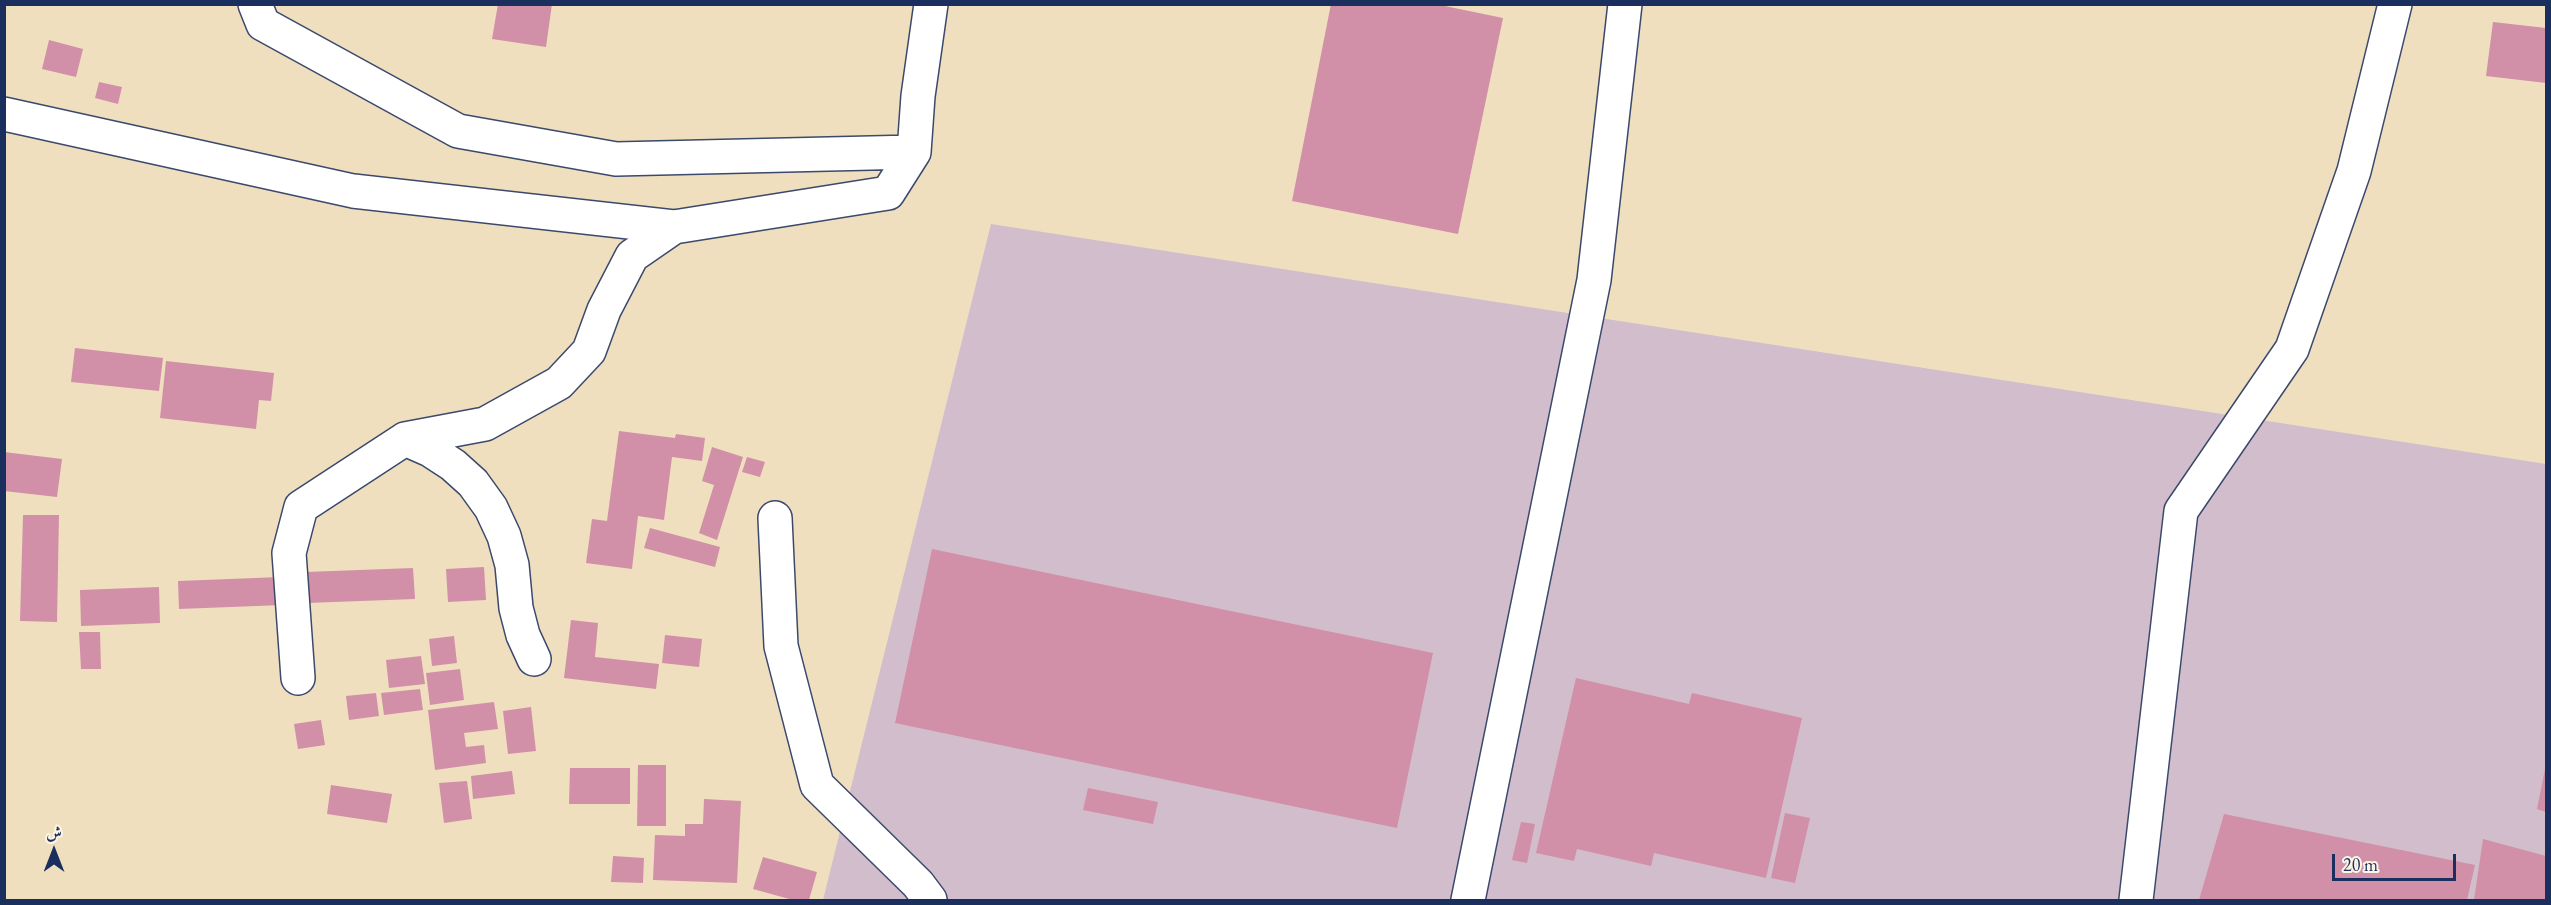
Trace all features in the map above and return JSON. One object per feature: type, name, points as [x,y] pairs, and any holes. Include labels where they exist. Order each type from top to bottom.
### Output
[{"type":"street","points":[[255,4],[262,24],[458,131],[616,159],[914,152]]},
{"type":"street","points":[[4,114],[353,191],[674,227],[888,193],[914,152],[918,96],[931,4]]},
{"type":"street","points":[[1468,900],[1594,280],[1625,4]]},
{"type":"street","points":[[2136,900],[2181,511],[2292,348],[2354,171],[2395,4]]},
{"type":"street","points":[[298,678],[290,553],[301,507],[405,439],[485,424],[559,383],[589,351],[604,310],[632,256],[674,227]]},
{"type":"street","points":[[405,439],[430,450],[453,465],[473,483],[491,508],[504,536],[512,565],[516,608],[534,660]]},
{"type":"street","points":[[775,518],[781,646],[817,785],[918,884],[930,900]]},
{"type":"shaded area","points":[[991,224],[2546,464],[2546,900],[823,900]]},
{"type":"building","points":[[498,4],[552,4],[546,47],[492,39]]},
{"type":"building","points":[[1331,4],[1435,4],[1503,18],[1458,234],[1292,201]]},
{"type":"building","points":[[2493,22],[2546,28],[2546,83],[2486,76]]},
{"type":"building","points":[[49,40],[83,49],[76,77],[42,69]]},
{"type":"building","points":[[99,82],[122,87],[118,104],[95,98]]},
{"type":"building","points":[[75,348],[163,358],[159,391],[71,382]]},
{"type":"building","points":[[166,361],[274,373],[271,401],[259,400],[256,429],[160,418]]},
{"type":"building","points":[[619,431],[675,438],[676,434],[705,438],[702,461],[672,457],[664,520],[638,516],[632,569],[586,563],[592,519],[607,521]]},
{"type":"building","points":[[712,447],[743,457],[717,540],[699,533],[714,485],[702,481]]},
{"type":"building","points":[[4,452],[62,459],[57,497],[4,491]]},
{"type":"building","points":[[747,457],[765,462],[760,477],[742,472]]},
{"type":"building","points":[[23,515],[59,515],[57,622],[20,621]]},
{"type":"building","points":[[650,528],[720,547],[715,567],[644,548]]},
{"type":"building","points":[[932,549],[1433,653],[1397,828],[895,723]]},
{"type":"building","points":[[484,567],[486,600],[448,602],[446,569]]},
{"type":"building","points":[[413,568],[415,599],[307,603],[306,572]]},
{"type":"building","points":[[281,577],[282,605],[179,609],[178,581]]},
{"type":"building","points":[[159,587],[160,623],[81,626],[80,590]]},
{"type":"building","points":[[571,620],[598,623],[595,657],[659,664],[656,689],[564,678]]},
{"type":"building","points":[[79,632],[100,632],[101,669],[81,669]]},
{"type":"building","points":[[665,635],[702,639],[699,667],[662,663]]},
{"type":"building","points":[[454,636],[457,663],[432,666],[429,639]]},
{"type":"building","points":[[421,656],[425,684],[389,688],[386,660]]},
{"type":"building","points":[[460,669],[464,700],[430,705],[426,673]]},
{"type":"building","points":[[1576,678],[1689,704],[1692,693],[1802,718],[1766,878],[1654,853],[1651,866],[1577,849],[1574,861],[1536,853]]},
{"type":"building","points":[[420,689],[423,710],[384,715],[381,693]]},
{"type":"building","points":[[376,693],[379,716],[349,720],[346,696]]},
{"type":"building","points":[[494,702],[498,729],[464,733],[466,747],[484,745],[486,763],[435,770],[428,710]]},
{"type":"building","points":[[531,707],[536,751],[508,754],[503,711]]},
{"type":"building","points":[[321,720],[325,745],[298,749],[294,724]]},
{"type":"building","points":[[638,765],[666,765],[666,826],[637,826]]},
{"type":"building","points":[[570,768],[630,768],[630,804],[569,804]]},
{"type":"building","points":[[2546,769],[2546,812],[2537,809]]},
{"type":"building","points":[[512,771],[515,794],[473,799],[471,776]]},
{"type":"building","points":[[467,781],[472,819],[444,823],[439,783]]},
{"type":"building","points":[[331,785],[392,794],[387,823],[327,814]]},
{"type":"building","points":[[1088,788],[1158,802],[1153,824],[1083,810]]},
{"type":"building","points":[[704,799],[741,801],[737,883],[653,880],[655,835],[685,836],[685,824],[703,824]]},
{"type":"building","points":[[1785,813],[1810,818],[1795,883],[1771,878]]},
{"type":"building","points":[[2224,814],[2475,865],[2467,900],[2199,900]]},
{"type":"building","points":[[1521,822],[1535,824],[1527,863],[1512,860]]},
{"type":"building","points":[[2483,839],[2546,856],[2546,900],[2474,900]]},
{"type":"building","points":[[613,856],[644,858],[643,883],[611,882]]},
{"type":"building","points":[[763,857],[817,872],[809,900],[793,900],[753,889]]}]
